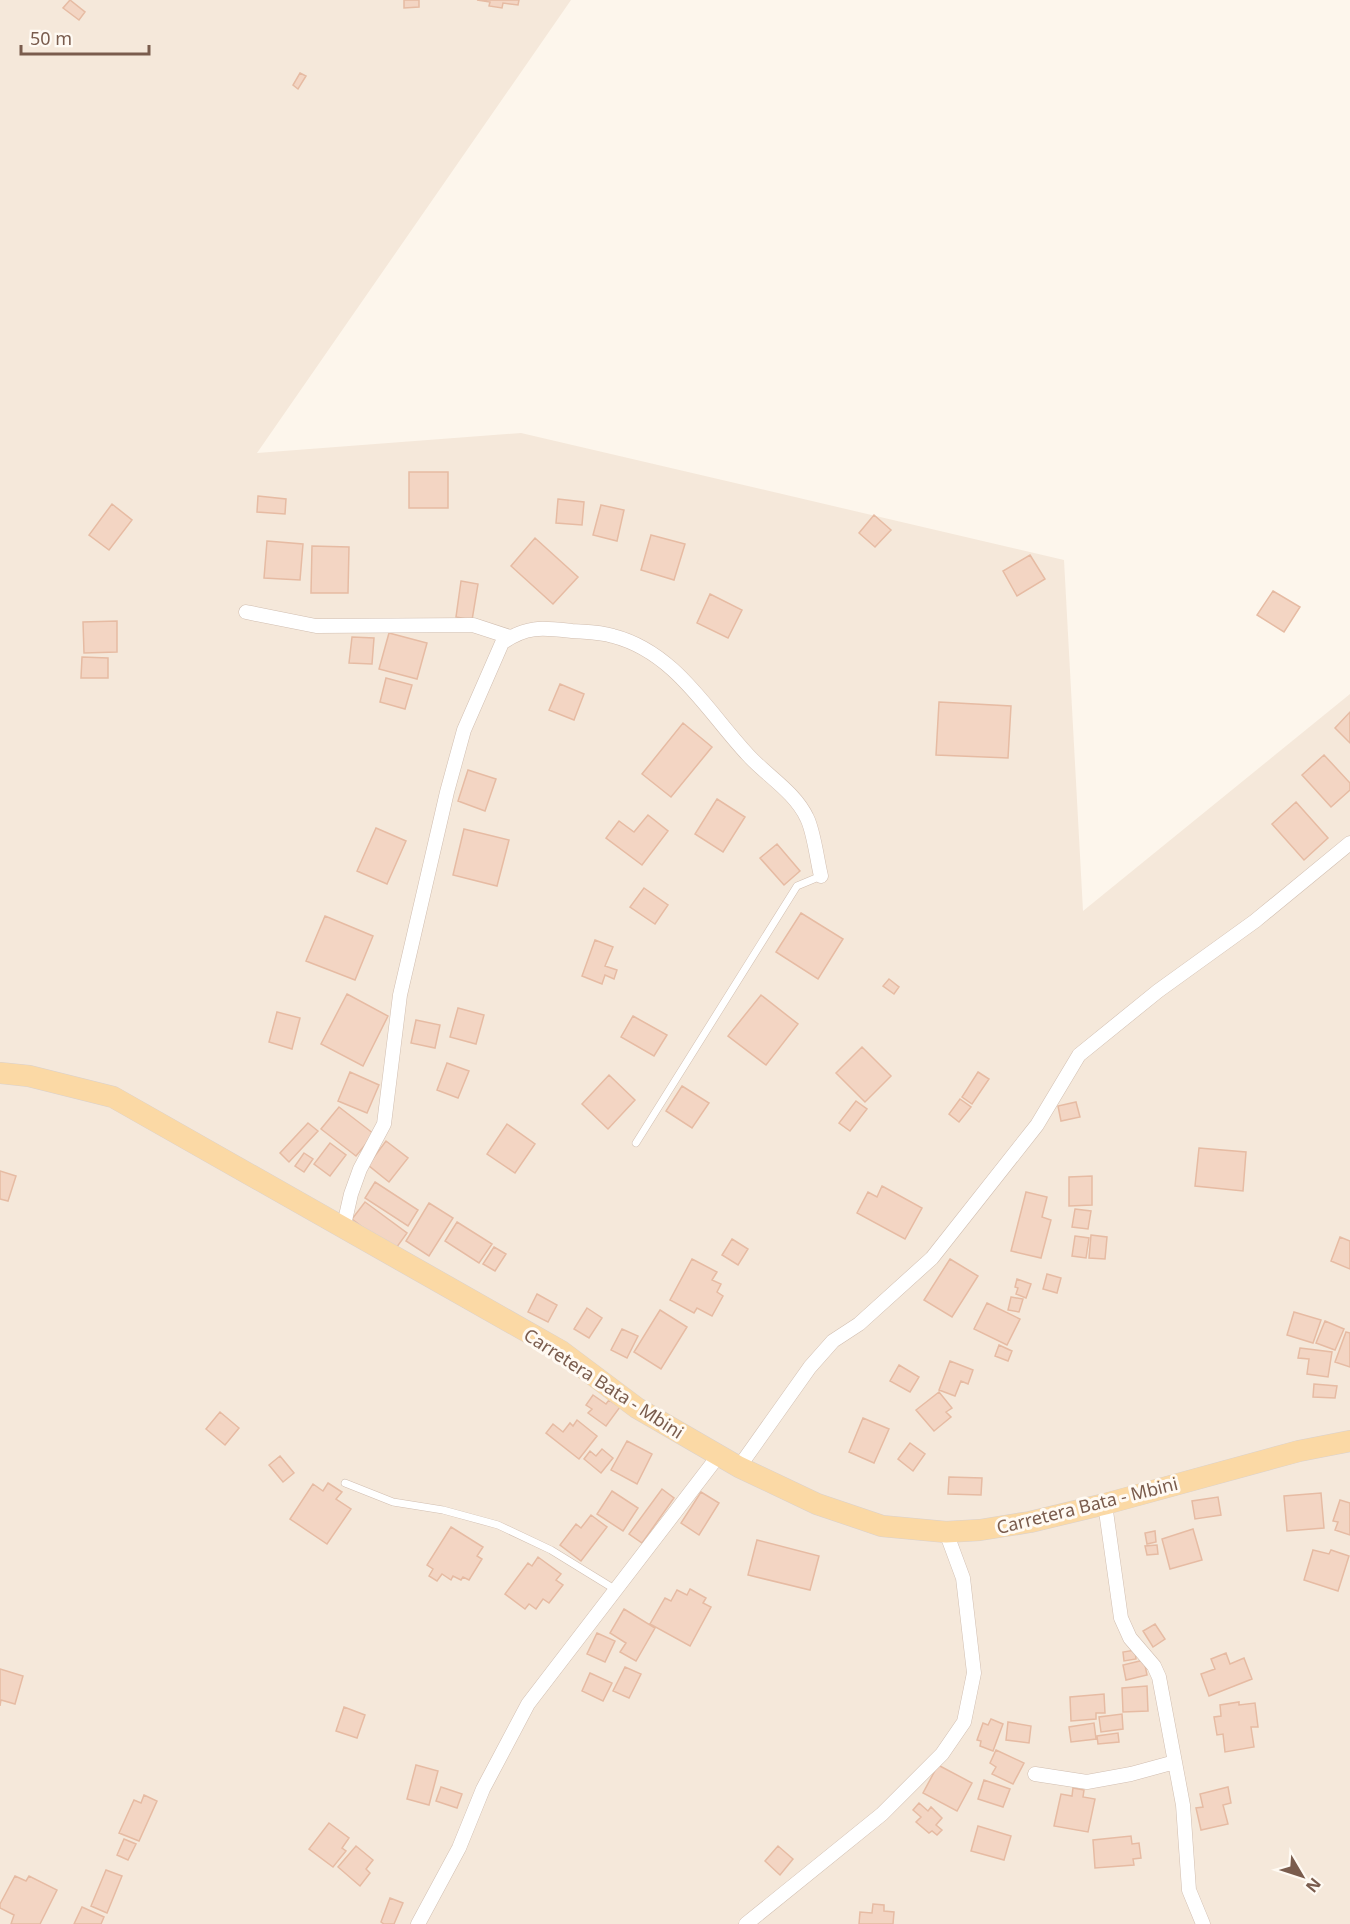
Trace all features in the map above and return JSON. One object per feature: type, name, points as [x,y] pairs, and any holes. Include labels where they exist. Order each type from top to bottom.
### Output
[{"type":"main road","name":"Carretera Bata - Mbini","points":[[0,1073],[29,1076],[113,1097],[561,1351],[637,1408],[739,1467],[780,1488],[852,1517],[882,1526],[946,1532],[980,1530],[1030,1522],[1299,1451],[1350,1441]]},
{"type":"street","points":[[246,612],[316,626],[473,625],[510,637]]},
{"type":"street","points":[[343,1229],[351,1194],[360,1169],[384,1124],[400,995],[447,792],[464,730],[498,651],[502,643],[510,637],[536,628],[569,631],[613,636],[649,651],[689,684],[753,761],[785,788],[807,818],[821,876]]},
{"type":"street","points":[[739,1467],[810,1367],[833,1341],[859,1324],[932,1258],[1037,1125],[1079,1055],[1158,991],[1255,921],[1350,843]]},
{"type":"street","points":[[418,1924],[459,1848],[483,1789],[528,1704],[719,1455]]},
{"type":"street","points":[[1105,1504],[1121,1618],[1130,1638],[1154,1666],[1159,1677],[1183,1805],[1190,1890],[1203,1924]]},
{"type":"street","points":[[746,1924],[882,1814],[942,1754],[964,1722],[974,1673],[963,1578],[946,1532]]},
{"type":"street","points":[[1035,1774],[1087,1782],[1131,1774],[1175,1762]]},
{"type":"lane","points":[[636,1143],[797,886],[821,876]]},
{"type":"lane","points":[[345,1484],[393,1502],[443,1510],[498,1525],[551,1550],[616,1590]]},
{"type":"shaded area","points":[[0,0],[571,0],[257,453],[521,433],[1064,560],[1083,911],[1350,694],[1350,1924],[0,1924]]},
{"type":"building","points":[[70,0],[85,12],[79,20],[63,8]]},
{"type":"building","points":[[404,0],[419,0],[419,7],[404,8]]},
{"type":"building","points":[[477,0],[519,0],[518,5],[503,3],[502,8],[489,6],[490,2]]},
{"type":"building","points":[[300,73],[306,76],[298,89],[293,85]]},
{"type":"building","points":[[409,472],[448,472],[448,508],[409,508]]},
{"type":"building","points":[[258,496],[286,499],[285,514],[257,512]]},
{"type":"building","points":[[558,499],[584,502],[582,525],[556,523]]},
{"type":"building","points":[[112,504],[132,520],[109,550],[89,535]]},
{"type":"building","points":[[601,505],[624,510],[617,541],[593,535]]},
{"type":"building","points":[[874,515],[891,530],[875,547],[859,533]]},
{"type":"building","points":[[651,535],[685,544],[674,580],[641,570]]},
{"type":"building","points":[[535,538],[578,577],[553,604],[511,566]]},
{"type":"building","points":[[267,541],[303,544],[300,580],[264,578]]},
{"type":"building","points":[[312,546],[349,547],[348,593],[311,593]]},
{"type":"building","points":[[1030,555],[1045,579],[1017,596],[1003,571]]},
{"type":"building","points":[[461,581],[478,584],[472,620],[456,617]]},
{"type":"building","points":[[1273,591],[1300,607],[1284,632],[1257,615]]},
{"type":"building","points":[[710,594],[742,610],[728,638],[697,623]]},
{"type":"building","points":[[117,621],[117,652],[84,653],[83,622]]},
{"type":"building","points":[[389,633],[427,643],[417,679],[379,669]]},
{"type":"building","points":[[352,637],[374,638],[372,664],[349,663]]},
{"type":"building","points":[[82,657],[108,658],[108,678],[81,678]]},
{"type":"building","points":[[386,678],[412,685],[405,709],[380,702]]},
{"type":"building","points":[[560,684],[584,694],[574,720],[549,710]]},
{"type":"building","points":[[939,702],[1011,706],[1008,758],[936,755]]},
{"type":"building","points":[[1350,712],[1350,743],[1335,728]]},
{"type":"building","points":[[683,723],[712,747],[671,797],[642,774]]},
{"type":"building","points":[[1324,755],[1350,783],[1350,790],[1331,807],[1302,775]]},
{"type":"building","points":[[468,770],[496,779],[485,811],[458,801]]},
{"type":"building","points":[[717,799],[745,817],[723,852],[695,834]]},
{"type":"building","points":[[1296,802],[1328,838],[1304,860],[1272,824]]},
{"type":"building","points":[[648,815],[668,831],[642,865],[606,838],[619,821],[634,832]]},
{"type":"building","points":[[376,828],[406,841],[387,884],[357,871]]},
{"type":"building","points":[[464,829],[509,840],[497,886],[453,875]]},
{"type":"building","points":[[777,844],[800,871],[784,885],[760,858]]},
{"type":"building","points":[[644,888],[668,905],[655,924],[630,907]]},
{"type":"building","points":[[801,913],[843,939],[818,979],[776,952]]},
{"type":"building","points":[[325,916],[373,936],[355,980],[306,961]]},
{"type":"building","points":[[595,940],[613,947],[605,966],[617,970],[614,979],[605,975],[602,984],[582,976]]},
{"type":"building","points":[[889,979],[899,987],[894,994],[883,986]]},
{"type":"building","points":[[347,994],[388,1016],[363,1066],[321,1044]]},
{"type":"building","points":[[761,995],[798,1024],[766,1065],[728,1036]]},
{"type":"building","points":[[458,1008],[484,1015],[476,1044],[450,1037]]},
{"type":"building","points":[[277,1012],[300,1018],[292,1049],[269,1042]]},
{"type":"building","points":[[633,1016],[667,1035],[654,1056],[621,1037]]},
{"type":"building","points":[[416,1020],[440,1025],[435,1048],[411,1043]]},
{"type":"building","points":[[862,1047],[891,1076],[865,1102],[836,1073]]},
{"type":"building","points":[[447,1063],[469,1071],[458,1098],[437,1090]]},
{"type":"building","points":[[350,1072],[379,1085],[367,1113],[338,1101]]},
{"type":"building","points":[[978,1072],[989,1079],[972,1104],[962,1097]]},
{"type":"building","points":[[609,1075],[635,1100],[608,1129],[582,1104]]},
{"type":"building","points":[[682,1086],[709,1103],[692,1128],[666,1111]]},
{"type":"building","points":[[960,1099],[971,1107],[959,1122],[949,1114]]},
{"type":"building","points":[[856,1101],[867,1109],[850,1131],[839,1123]]},
{"type":"building","points":[[1076,1102],[1080,1117],[1061,1121],[1058,1106]]},
{"type":"building","points":[[339,1107],[374,1134],[356,1156],[321,1129]]},
{"type":"building","points":[[308,1123],[318,1131],[289,1162],[280,1153]]},
{"type":"building","points":[[507,1124],[535,1144],[515,1173],[487,1154]]},
{"type":"building","points":[[386,1141],[408,1158],[389,1182],[368,1165]]},
{"type":"building","points":[[330,1143],[346,1155],[330,1176],[314,1164]]},
{"type":"building","points":[[1199,1148],[1246,1152],[1243,1191],[1195,1186]]},
{"type":"building","points":[[304,1153],[313,1159],[304,1172],[295,1166]]},
{"type":"building","points":[[0,1171],[16,1176],[8,1201],[0,1199]]},
{"type":"building","points":[[1092,1176],[1092,1205],[1069,1206],[1069,1177]]},
{"type":"building","points":[[375,1182],[418,1210],[408,1226],[365,1198]]},
{"type":"building","points":[[882,1186],[922,1208],[905,1239],[857,1213],[868,1192],[877,1197]]},
{"type":"building","points":[[1026,1192],[1047,1197],[1042,1217],[1051,1220],[1041,1258],[1011,1251]]},
{"type":"building","points":[[365,1202],[407,1233],[394,1251],[352,1219]]},
{"type":"building","points":[[429,1203],[453,1218],[429,1256],[406,1241]]},
{"type":"building","points":[[1075,1209],[1091,1211],[1088,1229],[1072,1227]]},
{"type":"building","points":[[457,1222],[492,1244],[479,1263],[445,1241]]},
{"type":"building","points":[[1091,1235],[1107,1237],[1105,1259],[1089,1258]]},
{"type":"building","points":[[1075,1236],[1089,1238],[1086,1258],[1072,1256]]},
{"type":"building","points":[[1340,1237],[1350,1241],[1350,1269],[1331,1261]]},
{"type":"building","points":[[732,1239],[748,1249],[738,1265],[722,1255]]},
{"type":"building","points":[[494,1247],[506,1254],[495,1271],[483,1264]]},
{"type":"building","points":[[692,1259],[717,1272],[712,1280],[721,1284],[717,1292],[723,1296],[712,1316],[697,1308],[694,1313],[670,1300]]},
{"type":"building","points":[[950,1259],[978,1276],[952,1317],[924,1300]]},
{"type":"building","points":[[1047,1274],[1061,1278],[1057,1293],[1043,1289]]},
{"type":"building","points":[[1017,1279],[1031,1284],[1026,1298],[1016,1294]]},
{"type":"building","points":[[537,1294],[557,1305],[548,1322],[528,1312]]},
{"type":"building","points":[[1011,1297],[1023,1299],[1019,1312],[1008,1310]]},
{"type":"building","points":[[987,1303],[1020,1319],[1007,1345],[974,1329]]},
{"type":"building","points":[[587,1308],[602,1318],[589,1338],[574,1329]]},
{"type":"building","points":[[660,1310],[687,1327],[661,1369],[634,1352]]},
{"type":"building","points":[[1294,1312],[1321,1320],[1313,1343],[1287,1335]]},
{"type":"building","points":[[1325,1321],[1344,1329],[1335,1350],[1316,1343]]},
{"type":"building","points":[[622,1329],[638,1336],[627,1358],[611,1350]]},
{"type":"building","points":[[1346,1332],[1350,1333],[1350,1367],[1335,1362]]},
{"type":"building","points":[[999,1345],[1012,1351],[1008,1361],[995,1356]]},
{"type":"building","points":[[1300,1348],[1332,1352],[1328,1377],[1307,1374],[1309,1359],[1298,1358]]},
{"type":"building","points":[[950,1361],[973,1370],[968,1384],[961,1381],[955,1396],[939,1390]]},
{"type":"building","points":[[899,1365],[919,1377],[910,1392],[890,1381]]},
{"type":"building","points":[[1314,1384],[1337,1386],[1335,1398],[1313,1397]]},
{"type":"building","points":[[939,1392],[952,1408],[946,1412],[951,1417],[934,1431],[916,1410]]},
{"type":"building","points":[[593,1395],[606,1404],[609,1400],[620,1407],[606,1426],[588,1413],[592,1409],[586,1405]]},
{"type":"building","points":[[220,1412],[239,1428],[225,1445],[206,1429]]},
{"type":"building","points":[[863,1418],[889,1429],[874,1463],[849,1452]]},
{"type":"building","points":[[577,1420],[597,1436],[579,1459],[546,1433],[553,1424],[563,1432],[570,1423],[573,1426]]},
{"type":"building","points":[[627,1441],[652,1454],[637,1484],[611,1470]]},
{"type":"building","points":[[910,1443],[925,1454],[913,1471],[898,1459]]},
{"type":"building","points":[[602,1449],[613,1458],[601,1473],[584,1459],[590,1451],[596,1456]]},
{"type":"building","points":[[280,1456],[294,1473],[283,1482],[269,1465]]},
{"type":"building","points":[[949,1477],[982,1478],[981,1495],[948,1494]]},
{"type":"building","points":[[328,1483],[342,1492],[336,1499],[351,1509],[327,1544],[290,1519],[313,1484],[323,1491]]},
{"type":"building","points":[[662,1489],[674,1498],[642,1543],[629,1534]]},
{"type":"building","points":[[612,1491],[638,1508],[623,1531],[597,1514]]},
{"type":"building","points":[[701,1492],[719,1503],[699,1535],[681,1523]]},
{"type":"building","points":[[1321,1493],[1324,1528],[1287,1531],[1284,1496]]},
{"type":"building","points":[[1218,1497],[1221,1515],[1195,1519],[1192,1501]]},
{"type":"building","points":[[1340,1500],[1350,1503],[1350,1535],[1335,1530],[1338,1522],[1333,1521]]},
{"type":"building","points":[[591,1515],[607,1527],[581,1561],[560,1545],[576,1524],[581,1528]]},
{"type":"building","points":[[451,1527],[483,1547],[477,1556],[482,1559],[469,1580],[463,1577],[461,1580],[453,1576],[451,1580],[442,1574],[437,1581],[429,1576],[433,1569],[427,1565]]},
{"type":"building","points":[[1193,1529],[1202,1560],[1170,1569],[1162,1539]]},
{"type":"building","points":[[1155,1531],[1156,1542],[1147,1544],[1145,1533]]},
{"type":"building","points":[[757,1540],[819,1556],[810,1590],[748,1575]]},
{"type":"building","points":[[1157,1545],[1158,1554],[1147,1555],[1145,1546]]},
{"type":"building","points":[[1313,1550],[1329,1554],[1331,1550],[1349,1556],[1338,1591],[1304,1580]]},
{"type":"building","points":[[538,1557],[561,1574],[556,1580],[563,1585],[549,1603],[543,1599],[536,1609],[529,1604],[525,1609],[505,1594],[528,1563],[532,1566]]},
{"type":"building","points":[[690,1589],[706,1598],[703,1603],[711,1607],[690,1646],[650,1624],[665,1598],[671,1601],[677,1590],[687,1595]]},
{"type":"building","points":[[624,1609],[655,1628],[636,1661],[620,1652],[626,1643],[610,1633]]},
{"type":"building","points":[[1155,1624],[1165,1639],[1153,1647],[1143,1631]]},
{"type":"building","points":[[597,1633],[615,1641],[605,1662],[587,1654]]},
{"type":"building","points":[[1135,1650],[1136,1659],[1124,1661],[1123,1652]]},
{"type":"building","points":[[1226,1653],[1230,1664],[1244,1658],[1252,1679],[1209,1696],[1201,1674],[1215,1669],[1211,1659]]},
{"type":"building","points":[[1144,1660],[1147,1675],[1126,1680],[1123,1665]]},
{"type":"building","points":[[625,1667],[641,1674],[629,1698],[613,1691]]},
{"type":"building","points":[[0,1669],[23,1676],[15,1704],[1,1700],[0,1706]]},
{"type":"building","points":[[590,1673],[612,1683],[603,1701],[582,1691]]},
{"type":"building","points":[[1147,1686],[1148,1711],[1123,1712],[1122,1688]]},
{"type":"building","points":[[1104,1694],[1105,1713],[1096,1713],[1096,1719],[1071,1721],[1070,1697]]},
{"type":"building","points":[[1239,1702],[1239,1705],[1255,1703],[1258,1727],[1251,1727],[1254,1747],[1225,1752],[1223,1734],[1217,1735],[1214,1717],[1221,1716],[1220,1705]]},
{"type":"building","points":[[344,1707],[365,1715],[357,1738],[336,1731]]},
{"type":"building","points":[[1122,1714],[1123,1729],[1101,1732],[1099,1717]]},
{"type":"building","points":[[991,1719],[1003,1724],[993,1751],[980,1746],[981,1741],[977,1740],[983,1723],[988,1725]]},
{"type":"building","points":[[1008,1722],[1031,1726],[1029,1743],[1006,1740]]},
{"type":"building","points":[[1094,1723],[1096,1739],[1071,1742],[1069,1727]]},
{"type":"building","points":[[1118,1733],[1119,1742],[1098,1744],[1097,1736]]},
{"type":"building","points":[[996,1750],[1024,1763],[1013,1784],[992,1774],[996,1767],[990,1763]]},
{"type":"building","points":[[416,1765],[438,1771],[429,1805],[407,1799]]},
{"type":"building","points":[[938,1765],[972,1783],[957,1811],[923,1793]]},
{"type":"building","points":[[984,1780],[1010,1789],[1003,1807],[978,1799]]},
{"type":"building","points":[[441,1787],[462,1794],[457,1808],[436,1801]]},
{"type":"building","points":[[1228,1787],[1231,1803],[1223,1805],[1228,1824],[1201,1830],[1196,1808],[1203,1807],[1200,1794]]},
{"type":"building","points":[[1073,1788],[1084,1790],[1083,1797],[1095,1799],[1088,1832],[1054,1826],[1061,1794],[1072,1796]]},
{"type":"building","points":[[144,1795],[157,1801],[139,1841],[119,1833],[134,1800],[141,1803]]},
{"type":"building","points":[[919,1803],[928,1811],[931,1807],[942,1818],[936,1825],[942,1830],[937,1835],[932,1831],[929,1833],[916,1822],[921,1817],[913,1810]]},
{"type":"building","points":[[329,1823],[349,1838],[342,1848],[346,1851],[333,1867],[309,1849]]},
{"type":"building","points":[[978,1826],[1011,1836],[1004,1860],[971,1851]]},
{"type":"building","points":[[1131,1836],[1132,1844],[1139,1843],[1141,1858],[1133,1859],[1134,1865],[1095,1868],[1093,1840]]},
{"type":"building","points":[[124,1839],[136,1844],[128,1860],[117,1855]]},
{"type":"building","points":[[356,1846],[373,1860],[366,1869],[370,1873],[360,1886],[338,1867]]},
{"type":"building","points":[[778,1846],[793,1859],[780,1875],[765,1861]]},
{"type":"building","points":[[106,1870],[122,1876],[107,1913],[91,1906]]},
{"type":"building","points":[[15,1876],[26,1881],[29,1876],[57,1890],[40,1924],[11,1924],[14,1915],[0,1908]]},
{"type":"building","points":[[390,1898],[403,1903],[394,1924],[384,1924],[381,1922]]},
{"type":"building","points":[[873,1904],[884,1905],[884,1911],[894,1912],[893,1924],[859,1924],[860,1912],[872,1913]]},
{"type":"building","points":[[82,1907],[104,1917],[101,1924],[74,1924]]}]
